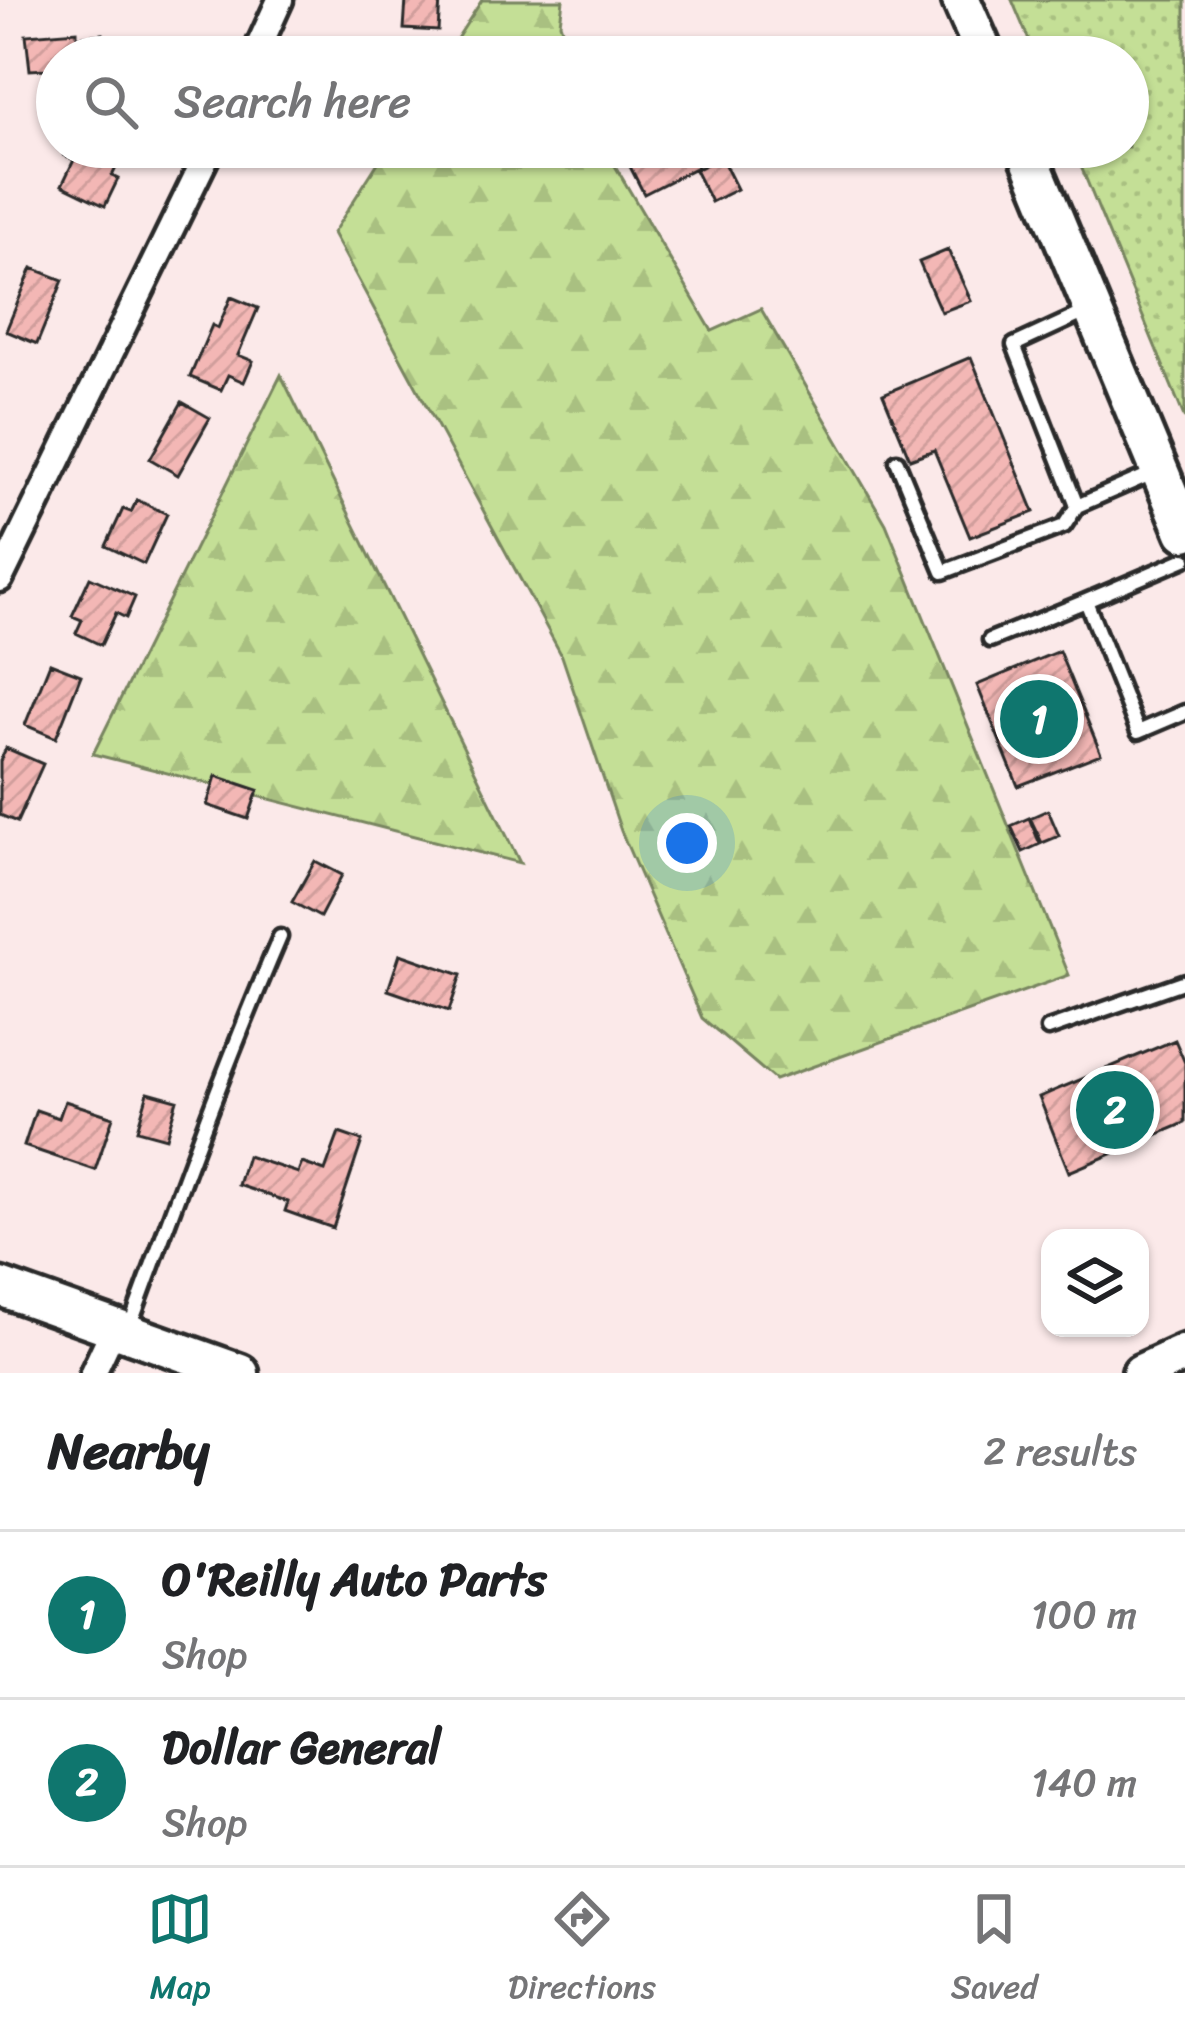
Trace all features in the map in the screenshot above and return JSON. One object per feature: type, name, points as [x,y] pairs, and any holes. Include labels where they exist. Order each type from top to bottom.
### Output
[{"type":"main road","points":[[962,0],[977,36]]},
{"type":"main road","points":[[1034,168],[1185,532]]},
{"type":"main road","points":[[0,1287],[240,1373]]},
{"type":"main road","points":[[1141,1373],[1185,1353]]},
{"type":"street","points":[[264,36],[279,4]]},
{"type":"street","points":[[0,579],[201,168]]},
{"type":"street","points":[[93,1373],[121,1330]]},
{"type":"lane","points":[[1077,506],[1013,345],[1094,308]]},
{"type":"lane","points":[[897,461],[943,572],[1064,526],[1077,506],[1160,470]]},
{"type":"lane","points":[[990,640],[1185,560]]},
{"type":"lane","points":[[1086,601],[1138,732],[1185,712]]},
{"type":"lane","points":[[121,1330],[203,1134],[215,1088],[280,937]]},
{"type":"lane","points":[[1048,1028],[1185,981]]},
{"type":"green space","points":[[482,0],[563,0],[560,23],[564,36],[459,36]]},
{"type":"green space","points":[[1012,0],[1185,0],[1185,419],[1082,168],[1149,168],[1149,36],[1027,36]]},
{"type":"green space","points":[[375,168],[616,168],[712,331],[761,309],[886,524],[1069,975],[775,1080],[702,1018],[621,831],[562,656],[333,233]]},
{"type":"green space","points":[[281,375],[520,863],[93,754]]},
{"type":"building","points":[[406,0],[440,0],[438,31],[404,29]]},
{"type":"building","points":[[77,31],[77,36],[36,36],[36,70],[30,70],[26,35]]},
{"type":"building","points":[[70,168],[116,168],[112,176],[118,179],[105,206],[62,185]]},
{"type":"building","points":[[631,168],[695,168],[644,194]]},
{"type":"building","points":[[726,168],[737,189],[711,202],[695,170]]},
{"type":"building","points":[[948,250],[971,301],[941,312],[919,262]]},
{"type":"building","points":[[32,268],[63,280],[37,344],[6,331]]},
{"type":"building","points":[[231,297],[258,308],[238,355],[253,361],[244,382],[228,375],[221,390],[190,377],[212,325],[218,328]]},
{"type":"building","points":[[971,357],[1034,512],[970,537],[934,450],[910,459],[883,394]]},
{"type":"building","points":[[182,402],[210,418],[178,475],[150,459]]},
{"type":"building","points":[[137,500],[167,514],[144,564],[106,546],[123,509],[131,512]]},
{"type":"building","points":[[90,577],[135,597],[126,618],[116,613],[101,645],[76,633],[82,620],[72,616]]},
{"type":"building","points":[[1059,651],[1101,754],[1018,786],[977,685]]},
{"type":"building","points":[[50,663],[81,675],[56,738],[25,725]]},
{"type":"building","points":[[6,748],[43,764],[17,822],[0,815],[0,761]]},
{"type":"building","points":[[216,776],[258,790],[248,819],[207,805]]},
{"type":"building","points":[[1048,810],[1059,836],[1042,843],[1030,818]]},
{"type":"building","points":[[1029,818],[1040,844],[1023,852],[1011,826]]},
{"type":"building","points":[[315,861],[342,875],[320,917],[292,902]]},
{"type":"building","points":[[400,954],[461,975],[449,1011],[388,990]]},
{"type":"building","points":[[1175,1040],[1185,1063],[1185,1123],[1069,1172],[1039,1097]]},
{"type":"building","points":[[148,1092],[177,1100],[166,1138],[137,1130]]},
{"type":"building","points":[[65,1101],[113,1117],[95,1170],[24,1146],[36,1110],[59,1118]]},
{"type":"building","points":[[339,1133],[362,1141],[333,1228],[285,1211],[288,1202],[238,1185],[247,1156],[298,1173],[302,1163],[325,1171]]},
{"type":"place","name":"O'Reilly Auto Parts","points":[[1039,719]]},
{"type":"place","name":"Dollar General","points":[[1115,1110]]}]
